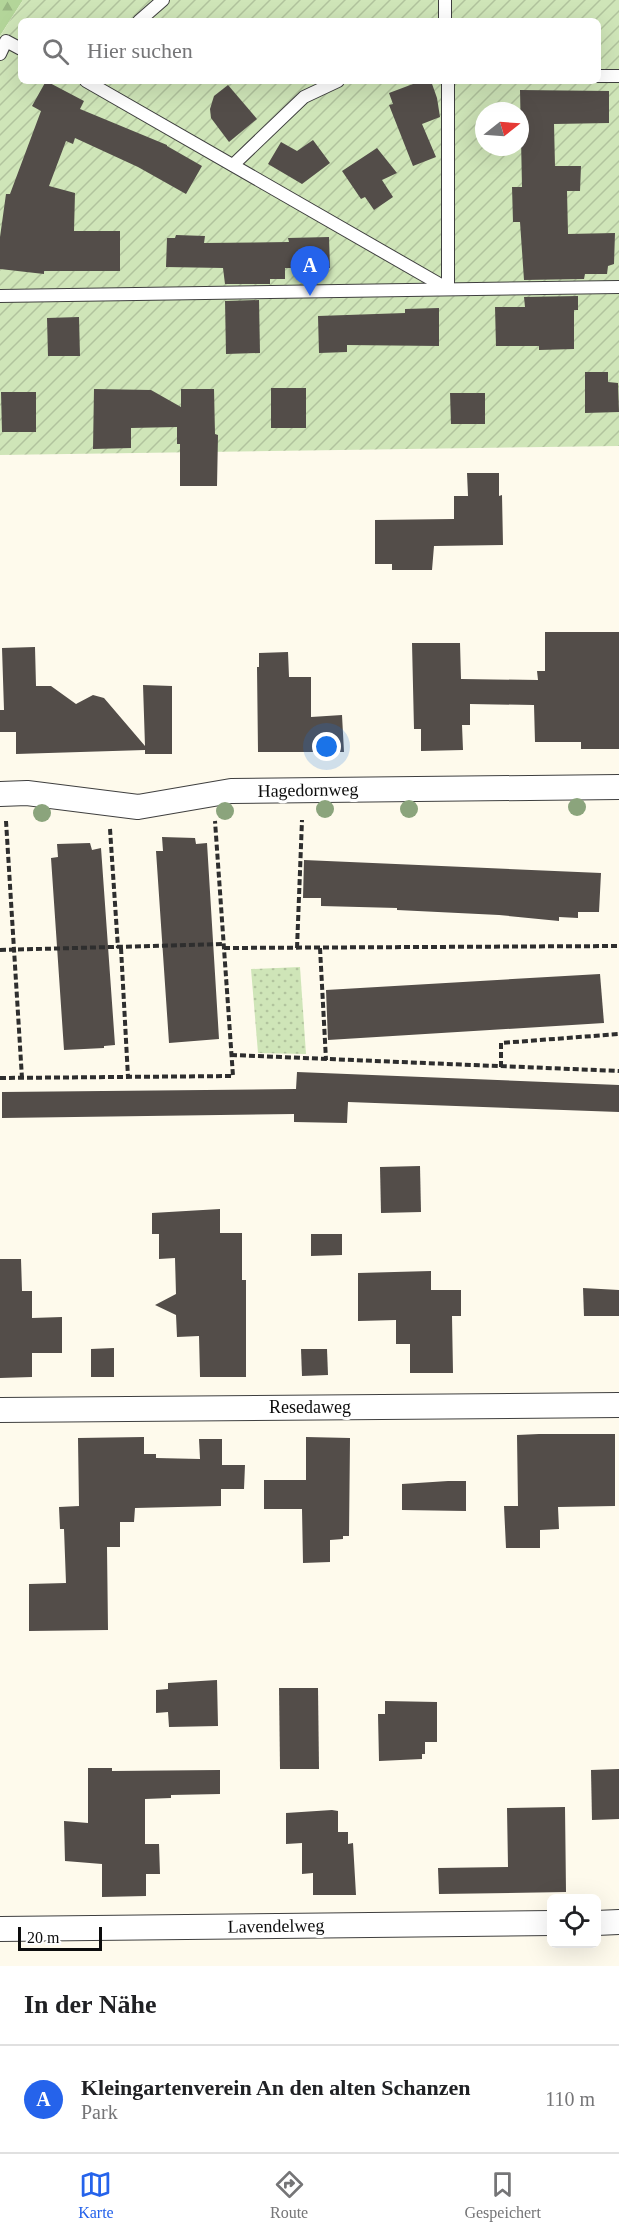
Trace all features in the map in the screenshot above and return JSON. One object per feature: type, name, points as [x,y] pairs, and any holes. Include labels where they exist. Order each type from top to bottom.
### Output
[{"type":"street","name":"Hagedornweg","points":[[0,794],[27,793],[138,807],[231,791],[619,787]]},
{"type":"street","name":"Resedaweg","points":[[0,1410],[619,1405]]},
{"type":"street","points":[[601,1923],[619,1922]]},
{"type":"street","name":"Lavendelweg","points":[[0,1929],[547,1923]]},
{"type":"lane","points":[[143,18],[164,0]]},
{"type":"lane","points":[[445,0],[445,18]]},
{"type":"lane","points":[[0,54],[6,41],[18,47]]},
{"type":"lane","points":[[601,76],[619,76]]},
{"type":"lane","points":[[96,84],[448,289]]},
{"type":"lane","points":[[233,165],[304,97],[332,84]]},
{"type":"lane","points":[[448,84],[448,289]]},
{"type":"lane","points":[[0,296],[619,287]]},
{"type":"path","points":[[297,948],[302,820]]},
{"type":"path","points":[[6,821],[22,1078]]},
{"type":"path","points":[[0,1078],[233,1076],[215,821]]},
{"type":"path","points":[[110,822],[128,1077]]},
{"type":"path","points":[[0,950],[224,946],[297,948],[619,946]]},
{"type":"path","points":[[320,948],[326,1060]]},
{"type":"path","points":[[501,1067],[501,1043],[619,1034]]},
{"type":"path","points":[[231,1055],[619,1071]]},
{"type":"green space","points":[[0,0],[23,0],[0,36]]},
{"type":"green space","points":[[23,0],[619,0],[619,446],[0,455],[0,36]]},
{"type":"green space","points":[[300,967],[306,1054],[258,1053],[251,969]]},
{"type":"building","points":[[44,84],[52,84],[84,101],[80,109],[167,145],[202,166],[186,194],[138,167],[75,138],[73,144],[66,141],[49,186],[75,193],[74,231],[120,231],[120,271],[44,271],[44,274],[0,269],[0,237],[6,194],[10,194],[41,111],[32,106]]},
{"type":"building","points":[[413,84],[432,84],[440,117],[422,124],[436,157],[413,166],[389,105],[393,104],[389,93]]},
{"type":"building","points":[[228,85],[257,119],[229,142],[211,118],[210,109],[214,96]]},
{"type":"building","points":[[520,90],[609,91],[609,123],[554,124],[555,166],[581,166],[580,191],[567,191],[568,234],[615,233],[614,264],[608,266],[607,274],[585,274],[584,279],[524,280],[520,222],[513,222],[512,187],[522,187],[521,156],[529,156],[529,102],[520,102]]},
{"type":"building","points":[[313,140],[330,163],[302,184],[268,164],[281,142],[297,151]]},
{"type":"building","points":[[377,148],[397,173],[382,180],[393,197],[374,210],[365,197],[361,199],[342,171]]},
{"type":"building","points":[[176,235],[205,236],[204,243],[289,242],[288,238],[329,237],[330,268],[285,268],[285,279],[270,279],[270,284],[225,284],[223,268],[166,267],[167,238],[175,238]]},
{"type":"building","points":[[578,296],[578,310],[574,310],[574,349],[539,350],[539,346],[496,346],[495,307],[525,307],[524,297]]},
{"type":"building","points":[[259,300],[260,353],[226,354],[225,301]]},
{"type":"building","points":[[439,308],[439,346],[347,345],[347,352],[319,353],[318,316],[405,313],[405,309]]},
{"type":"building","points":[[79,317],[80,356],[48,356],[47,318]]},
{"type":"building","points":[[585,372],[608,372],[608,382],[618,383],[619,412],[585,413]]},
{"type":"building","points":[[271,388],[306,388],[306,428],[271,428]]},
{"type":"building","points":[[94,389],[151,390],[181,407],[181,389],[214,389],[215,434],[218,435],[217,486],[180,486],[180,444],[177,444],[177,427],[131,428],[131,448],[93,449]]},
{"type":"building","points":[[1,392],[36,392],[36,432],[2,432]]},
{"type":"building","points":[[450,393],[485,393],[485,424],[451,424]]},
{"type":"building","points":[[467,473],[499,473],[503,545],[434,546],[432,570],[392,570],[392,564],[375,564],[375,520],[454,519],[454,496],[468,496]]},
{"type":"building","points":[[545,632],[619,632],[619,749],[581,749],[581,742],[535,742],[534,705],[470,704],[470,725],[462,725],[463,750],[421,751],[421,729],[414,729],[412,643],[460,643],[461,679],[538,680],[537,671],[545,671]]},
{"type":"building","points":[[35,647],[36,686],[51,686],[76,704],[93,695],[104,698],[145,746],[143,685],[172,686],[172,754],[145,754],[145,750],[16,754],[16,732],[0,732],[0,710],[4,710],[2,648]]},
{"type":"building","points":[[288,652],[289,677],[311,677],[311,717],[342,715],[344,752],[258,752],[257,667],[259,667],[259,653]]},
{"type":"building","points":[[162,837],[195,838],[196,844],[207,843],[219,1039],[169,1043],[156,851],[163,851]]},
{"type":"building","points":[[90,843],[92,850],[101,848],[115,1045],[104,1046],[104,1048],[64,1050],[51,858],[58,857],[57,844]]},
{"type":"building","points":[[304,860],[601,873],[599,912],[578,912],[578,918],[559,917],[559,921],[499,915],[397,910],[397,908],[321,906],[321,898],[303,898]]},
{"type":"building","points":[[600,974],[604,1023],[328,1040],[326,990]]},
{"type":"building","points":[[297,1072],[619,1085],[619,1112],[348,1102],[347,1123],[294,1122],[294,1114],[2,1118],[2,1092],[296,1089]]},
{"type":"building","points":[[420,1166],[421,1212],[381,1213],[380,1167]]},
{"type":"building","points":[[220,1209],[220,1233],[242,1233],[242,1280],[246,1280],[246,1377],[200,1377],[199,1336],[177,1337],[176,1315],[155,1305],[176,1294],[175,1258],[159,1259],[159,1234],[152,1234],[152,1213]]},
{"type":"building","points":[[311,1234],[342,1234],[342,1255],[311,1256]]},
{"type":"building","points":[[0,1259],[21,1259],[22,1291],[32,1291],[32,1318],[62,1317],[62,1353],[32,1353],[32,1377],[0,1378]]},
{"type":"building","points":[[431,1271],[431,1290],[461,1290],[461,1316],[452,1316],[453,1373],[410,1373],[410,1344],[396,1344],[396,1320],[358,1321],[358,1273]]},
{"type":"building","points":[[583,1288],[619,1290],[619,1316],[584,1316]]},
{"type":"building","points":[[114,1348],[114,1377],[91,1377],[91,1349]]},
{"type":"building","points":[[301,1349],[327,1349],[328,1375],[302,1376]]},
{"type":"building","points":[[615,1434],[615,1506],[558,1507],[559,1529],[540,1530],[540,1548],[506,1548],[504,1506],[518,1506],[517,1435]]},
{"type":"building","points":[[144,1437],[144,1454],[156,1454],[156,1458],[200,1459],[199,1439],[222,1439],[222,1465],[245,1465],[244,1489],[221,1489],[221,1506],[135,1508],[134,1522],[120,1522],[120,1547],[107,1547],[108,1630],[29,1631],[29,1584],[66,1583],[64,1529],[60,1529],[59,1507],[79,1506],[78,1438]]},
{"type":"building","points":[[306,1437],[350,1438],[349,1536],[330,1540],[330,1562],[303,1563],[302,1509],[264,1509],[264,1480],[306,1480]]},
{"type":"building","points":[[466,1481],[466,1511],[402,1510],[402,1484]]},
{"type":"building","points":[[217,1680],[218,1726],[169,1727],[168,1712],[156,1713],[156,1690],[168,1689],[168,1683]]},
{"type":"building","points":[[279,1688],[318,1688],[319,1769],[280,1769]]},
{"type":"building","points":[[385,1701],[437,1702],[437,1742],[425,1742],[425,1754],[422,1754],[422,1759],[379,1761],[378,1714],[385,1714]]},
{"type":"building","points":[[88,1768],[112,1768],[112,1771],[220,1770],[220,1794],[171,1795],[171,1798],[145,1799],[145,1844],[159,1844],[160,1874],[146,1874],[146,1896],[102,1897],[102,1864],[65,1861],[64,1821],[88,1823]]},
{"type":"building","points":[[619,1769],[619,1819],[592,1820],[591,1770]]},
{"type":"building","points":[[565,1807],[566,1892],[439,1894],[438,1868],[508,1867],[507,1808]]},
{"type":"building","points":[[338,1811],[338,1832],[348,1832],[348,1844],[353,1843],[356,1895],[313,1895],[313,1873],[302,1874],[302,1843],[286,1844],[286,1813]]},
{"type":"place","name":"Kleingartenverein An den alten Schanzen","points":[[310,296]]}]
